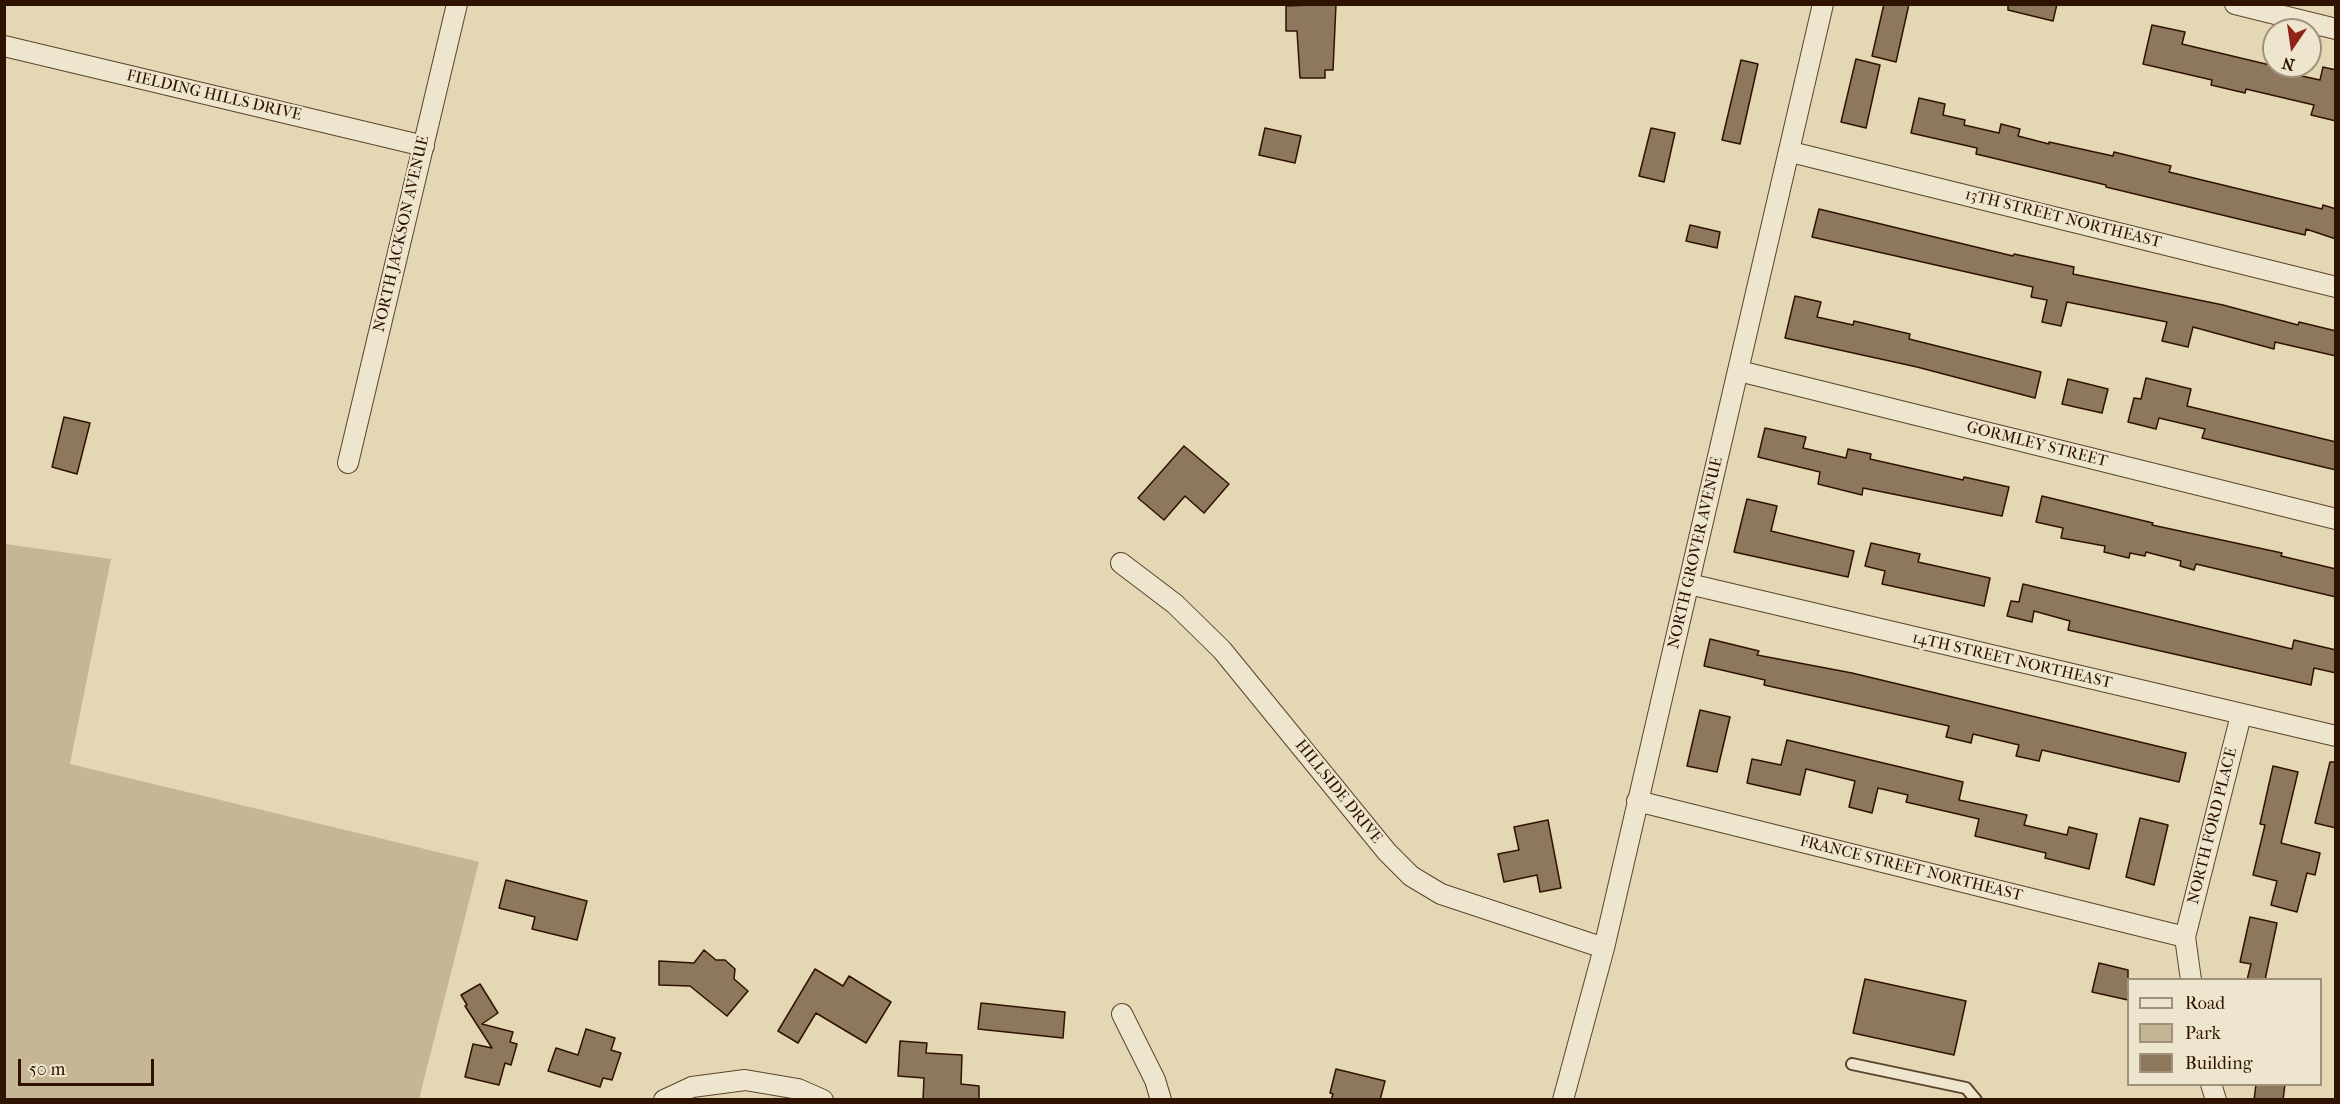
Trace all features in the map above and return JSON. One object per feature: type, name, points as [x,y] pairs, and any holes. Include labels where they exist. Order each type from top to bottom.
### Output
[{"type":"street","name":"NORTH JACKSON AVENUE","points":[[348,463],[457,4]]},
{"type":"street","name":"NORTH GROVER AVENUE","points":[[1563,1100],[1604,948],[1791,152],[1823,4]]},
{"type":"street","points":[[2235,4],[2336,29]]},
{"type":"street","name":"FIELDING HILLS DRIVE","points":[[4,46],[424,146]]},
{"type":"street","name":"13TH STREET NORTHEAST","points":[[1791,152],[2336,287]]},
{"type":"street","name":"GORMLEY STREET","points":[[1739,371],[2336,519]]},
{"type":"street","name":"HILLSIDE DRIVE","points":[[1121,563],[1175,604],[1222,650],[1387,852],[1411,876],[1441,894],[1604,948]]},
{"type":"street","name":"14TH STREET NORTHEAST","points":[[1689,584],[2336,736]]},
{"type":"street","name":"NORTH FORD PLACE","points":[[2185,937],[2241,715]]},
{"type":"street","name":"FRANCE STREET NORTHEAST","points":[[1637,801],[2185,937]]},
{"type":"street","points":[[2185,937],[2192,978]]},
{"type":"street","points":[[1122,1014],[1155,1080],[1161,1100]]},
{"type":"street","points":[[664,1100],[692,1088],[745,1080],[798,1089],[823,1100]]},
{"type":"lane","points":[[1852,1064],[1966,1088],[1976,1100]]},
{"type":"green space","points":[[5,544],[111,559],[70,764],[479,862],[419,1099],[5,1099]]},
{"type":"building","points":[[1336,4],[1333,70],[1325,70],[1325,78],[1300,78],[1297,31],[1286,31],[1286,6]]},
{"type":"building","points":[[1884,4],[1909,4],[1896,62],[1872,56]]},
{"type":"building","points":[[2008,4],[2057,4],[2053,21],[2008,10]]},
{"type":"building","points":[[2152,25],[2185,32],[2182,44],[2262,63],[2262,78],[2320,80],[2323,67],[2336,70],[2336,121],[2311,115],[2314,105],[2246,89],[2245,93],[2211,85],[2212,80],[2143,64]]},
{"type":"building","points":[[1856,59],[1880,65],[1866,128],[1841,122]]},
{"type":"building","points":[[1741,60],[1758,64],[1740,144],[1722,140]]},
{"type":"building","points":[[1919,98],[1945,104],[1943,115],[1965,120],[1964,125],[1999,133],[2001,124],[2020,129],[2018,136],[2049,144],[2049,142],[2113,156],[2114,152],[2171,166],[2169,172],[2322,209],[2323,205],[2336,209],[2336,239],[2306,229],[2305,235],[2106,187],[2106,185],[1976,154],[1977,148],[1911,133]]},
{"type":"building","points":[[1265,128],[1301,136],[1295,163],[1259,155]]},
{"type":"building","points":[[1651,128],[1675,133],[1664,182],[1639,176]]},
{"type":"building","points":[[1819,209],[2013,256],[2014,254],[2074,267],[2073,274],[2223,305],[2298,325],[2299,322],[2336,331],[2336,356],[2275,342],[2274,349],[2193,327],[2188,347],[2162,341],[2167,322],[2067,302],[2061,326],[2042,322],[2047,300],[2031,297],[2033,287],[1812,237]]},
{"type":"building","points":[[1690,225],[1720,232],[1717,248],[1686,241]]},
{"type":"building","points":[[1795,296],[1821,302],[1817,317],[1853,325],[1854,321],[1910,334],[1909,339],[2041,372],[2035,398],[1917,367],[1785,338]]},
{"type":"building","points":[[2146,378],[2191,389],[2187,406],[2336,442],[2336,470],[2202,438],[2205,429],[2159,418],[2156,429],[2128,422],[2134,398],[2141,399]]},
{"type":"building","points":[[2068,379],[2108,389],[2102,413],[2062,404]]},
{"type":"building","points":[[64,417],[90,423],[77,474],[52,467]]},
{"type":"building","points":[[1765,428],[1806,437],[1803,448],[1846,458],[1848,449],[1871,454],[1870,459],[1963,480],[1964,477],[2009,487],[2002,516],[1863,488],[1862,495],[1818,484],[1820,472],[1758,457]]},
{"type":"building","points":[[1184,446],[1229,484],[1204,513],[1185,496],[1164,520],[1138,498]]},
{"type":"building","points":[[2042,496],[2153,523],[2152,525],[2282,553],[2281,556],[2336,569],[2336,597],[2196,564],[2194,570],[2180,566],[2181,561],[2146,552],[2145,556],[2130,553],[2129,558],[2104,552],[2105,546],[2061,538],[2063,528],[2036,522]]},
{"type":"building","points":[[1747,499],[1777,506],[1771,531],[1854,551],[1848,577],[1734,552]]},
{"type":"building","points":[[1871,543],[1920,554],[1918,562],[1990,578],[1984,606],[1882,584],[1885,571],[1865,566]]},
{"type":"building","points":[[2023,584],[2292,649],[2294,640],[2336,650],[2336,673],[2314,668],[2311,685],[2068,630],[2070,621],[2034,611],[2032,622],[2007,616],[2011,601],[2019,602]]},
{"type":"building","points":[[1710,639],[1759,651],[1757,655],[1852,673],[2186,753],[2179,782],[2042,750],[2039,761],[2016,756],[2019,745],[1973,734],[1971,743],[1946,737],[1949,726],[1764,685],[1765,680],[1704,666]]},
{"type":"building","points":[[1700,710],[1730,717],[1717,772],[1687,766]]},
{"type":"building","points":[[1787,740],[1963,782],[1959,800],[2027,815],[2024,825],[2067,835],[2069,827],[2097,834],[2089,869],[2045,858],[2046,853],[1975,836],[1979,819],[1906,802],[1908,795],[1878,788],[1872,813],[1849,807],[1855,781],[1806,769],[1800,795],[1747,783],[1752,759],[1781,765]]},
{"type":"building","points":[[2330,762],[2336,762],[2336,828],[2315,823]]},
{"type":"building","points":[[2273,766],[2298,772],[2281,843],[2320,853],[2315,875],[2307,873],[2297,912],[2271,905],[2277,881],[2253,875],[2265,825],[2260,824]]},
{"type":"building","points":[[2140,818],[2168,825],[2154,885],[2126,877]]},
{"type":"building","points":[[1548,820],[1561,888],[1540,892],[1537,875],[1504,882],[1498,854],[1519,850],[1514,827]]},
{"type":"building","points":[[506,880],[587,901],[577,940],[532,929],[535,917],[499,908]]},
{"type":"building","points":[[2250,917],[2277,923],[2265,978],[2248,978],[2251,964],[2240,962]]},
{"type":"building","points":[[704,950],[716,960],[725,960],[735,969],[734,979],[748,991],[727,1016],[690,986],[659,985],[659,961],[694,963]]},
{"type":"building","points":[[2099,963],[2128,970],[2127,1000],[2092,992]]},
{"type":"building","points":[[815,969],[843,986],[849,976],[891,1002],[866,1043],[816,1013],[798,1043],[778,1031]]},
{"type":"building","points":[[1865,979],[1966,1001],[1954,1055],[1853,1033]]},
{"type":"building","points":[[480,984],[498,1013],[482,1024],[513,1032],[510,1042],[517,1044],[511,1065],[505,1063],[499,1085],[465,1077],[473,1044],[492,1048],[465,1006],[467,1005],[461,995]]},
{"type":"building","points":[[981,1003],[1065,1012],[1063,1038],[978,1029]]},
{"type":"building","points":[[586,1029],[615,1038],[611,1050],[621,1053],[612,1080],[603,1078],[600,1087],[548,1071],[556,1048],[578,1055]]},
{"type":"building","points":[[900,1041],[927,1043],[926,1053],[962,1055],[961,1084],[979,1086],[979,1100],[923,1100],[924,1078],[898,1076]]},
{"type":"building","points":[[1336,1069],[1385,1081],[1380,1100],[1331,1100],[1333,1094],[1330,1093]]},
{"type":"building","points":[[2256,1086],[2285,1086],[2283,1100],[2254,1100]]}]
